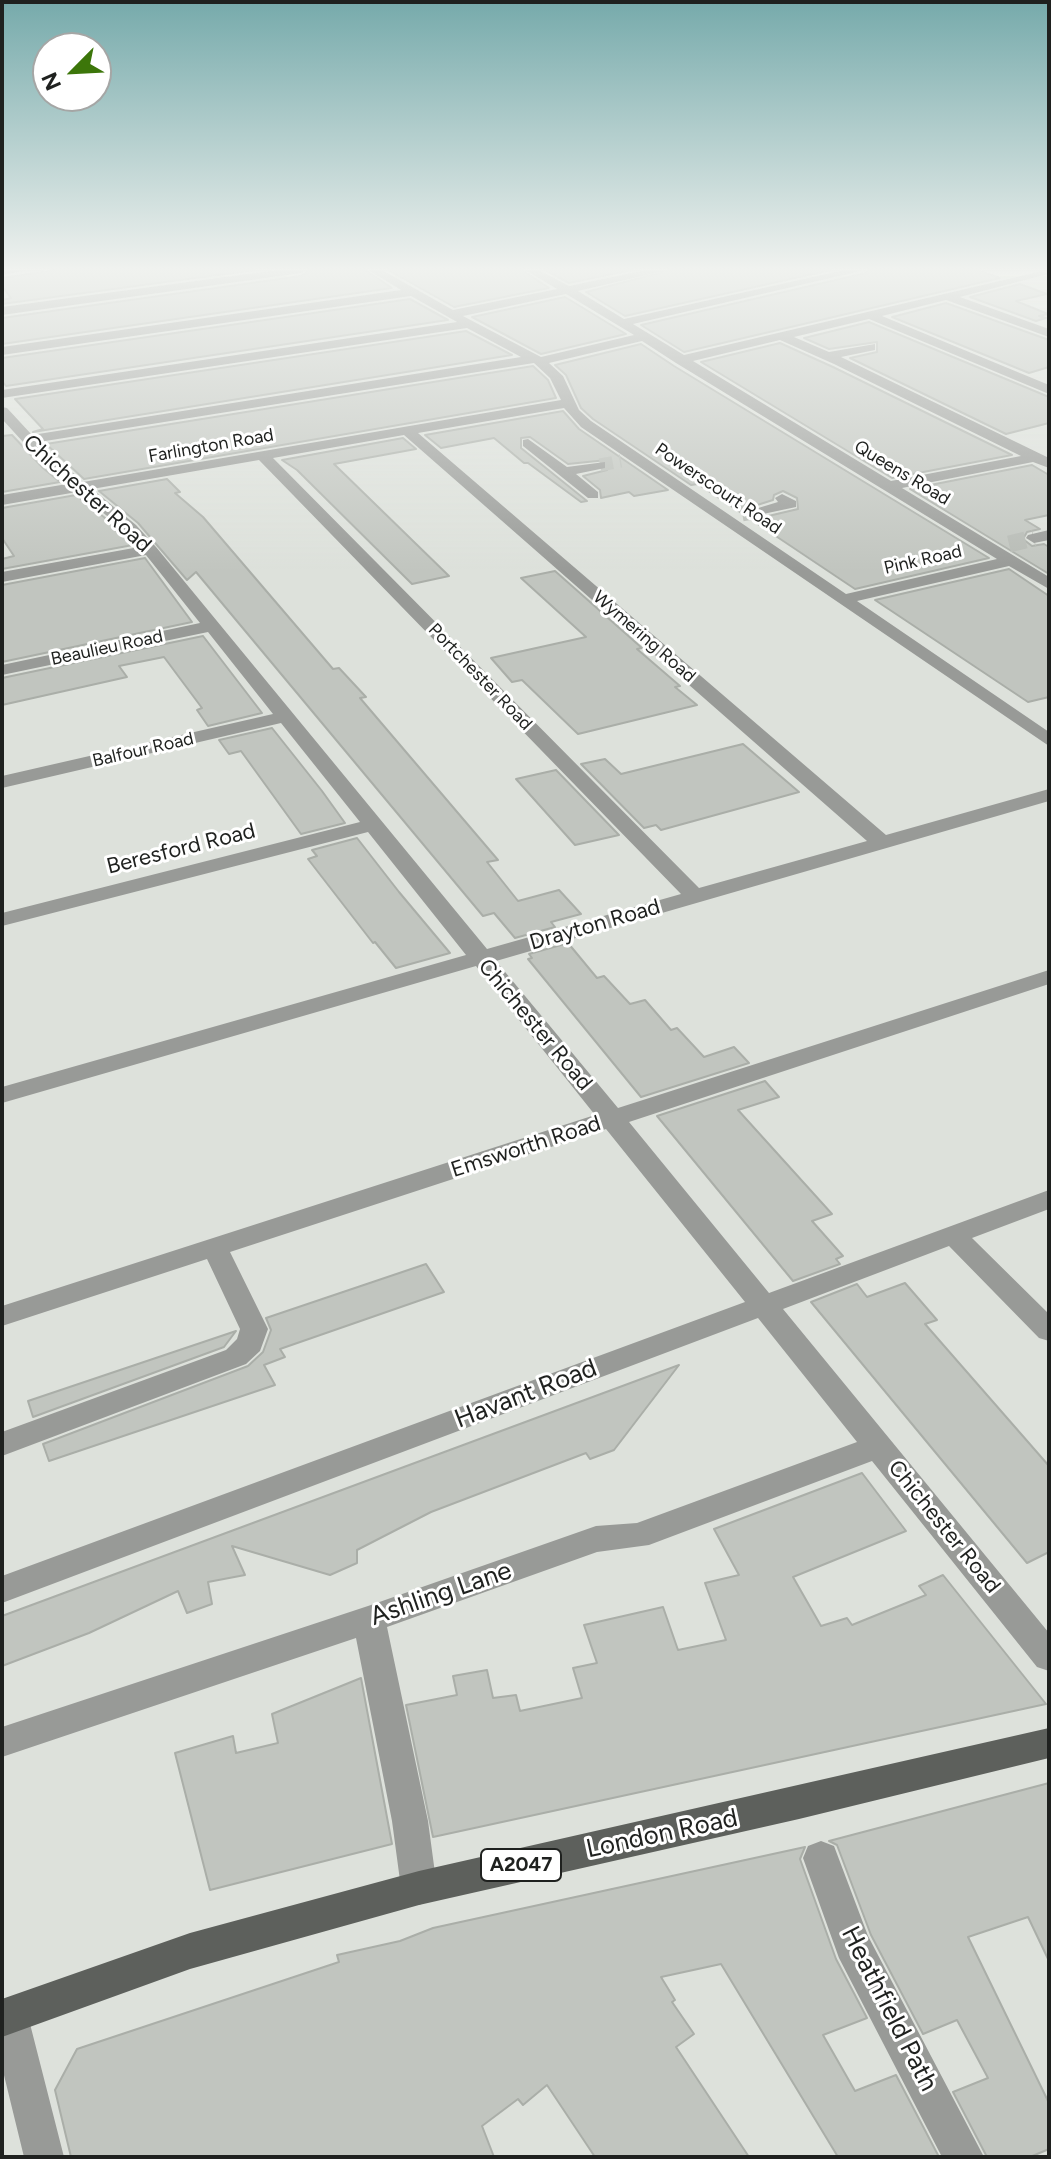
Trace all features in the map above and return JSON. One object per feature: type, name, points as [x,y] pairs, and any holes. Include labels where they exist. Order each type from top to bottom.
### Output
[{"type":"main road","name":"London Road","points":[[5,2017],[190,1951],[419,1888],[1049,1743]]},
{"type":"street","points":[[2,394],[157,371]]},
{"type":"street","points":[[12,428],[454,371]]},
{"type":"street","name":"Powerscourt Road","points":[[550,371],[556,376],[568,403],[586,424],[629,460],[723,517],[1049,740]]},
{"type":"street","name":"Queens Road","points":[[699,371],[991,548],[1010,552]]},
{"type":"street","points":[[859,371],[1044,459]]},
{"type":"street","points":[[1003,371],[1049,390]]},
{"type":"street","name":"Farlington Road","points":[[2,500],[568,403]]},
{"type":"street","name":"Chichester Road","points":[[12,428],[78,487],[131,528],[150,550],[1049,1657]]},
{"type":"street","name":"Wymering Road","points":[[407,431],[881,842]]},
{"type":"street","points":[[528,443],[593,495]]},
{"type":"street","name":"Portchester Road","points":[[263,456],[696,897]]},
{"type":"street","points":[[888,486],[1044,459]]},
{"type":"street","points":[[564,472],[600,465]]},
{"type":"street","points":[[763,509],[791,504],[782,498]]},
{"type":"street","points":[[723,517],[742,513]]},
{"type":"street","points":[[2,577],[150,550]]},
{"type":"street","points":[[1010,552],[1049,584]]},
{"type":"street","name":"Pink Road","points":[[844,599],[1010,552]]},
{"type":"street","name":"Beaulieu Road","points":[[2,670],[212,626]]},
{"type":"street","name":"Balfour Road","points":[[2,782],[285,717]]},
{"type":"street","name":"Drayton Road","points":[[2,1095],[1049,795]]},
{"type":"street","name":"Beresford Road","points":[[2,920],[372,825]]},
{"type":"street","name":"Emsworth Road","points":[[2,1316],[1049,977]]},
{"type":"street","name":"Havant Road","points":[[2,1590],[1049,1199]]},
{"type":"street","points":[[954,1235],[1049,1331]]},
{"type":"street","points":[[2,1444],[236,1357],[250,1344],[254,1329],[214,1247]]},
{"type":"street","name":"Ashling Lane","points":[[2,1742],[369,1620],[596,1539],[638,1536],[878,1446]]},
{"type":"street","points":[[369,1620],[410,1821],[419,1888]]},
{"type":"street","name":"Heathfield Path","points":[[821,1858],[852,1945],[964,2157]]},
{"type":"street","points":[[5,2017],[44,2157]]},
{"type":"building","points":[[2,371],[108,371],[6,386],[2,381]]},
{"type":"building","points":[[202,371],[414,371],[33,432],[43,429],[15,399]]},
{"type":"building","points":[[503,371],[538,371],[548,380],[556,398],[84,479],[46,444]]},
{"type":"building","points":[[561,371],[682,371],[989,558],[855,589],[698,484],[691,485],[593,419],[581,408]],"holes":[[[783,491],[797,498],[798,509],[764,517],[752,510],[754,506],[773,500],[774,495]]]},
{"type":"building","points":[[715,371],[841,371],[1012,455],[892,478]]},
{"type":"building","points":[[876,371],[986,371],[1049,397],[1049,423],[1006,434]]},
{"type":"building","points":[[563,411],[579,429],[668,490],[634,496],[629,492],[601,498],[600,490],[583,476],[607,470],[607,460],[568,464],[530,437],[521,438],[521,448],[587,501],[581,502],[494,438],[441,448],[425,435]]},
{"type":"building","points":[[12,435],[60,482],[2,492],[2,436]]},
{"type":"building","points":[[403,438],[416,449],[334,464],[449,576],[412,584],[297,470],[282,460]]},
{"type":"building","points":[[1032,465],[1049,475],[1049,515],[1025,520],[1040,529],[1027,532],[1023,539],[1032,546],[1044,544],[1049,547],[1049,574],[910,489]]},
{"type":"building","points":[[167,479],[180,492],[175,493],[203,517],[333,669],[339,668],[366,697],[360,698],[498,860],[487,862],[518,901],[559,890],[581,914],[551,922],[555,927],[515,938],[494,913],[483,916],[196,572],[187,580],[138,523],[99,491]]},
{"type":"building","points":[[76,495],[124,533],[133,545],[2,569],[2,559],[14,556],[2,538],[2,508]]},
{"type":"building","points":[[145,558],[192,622],[2,662],[2,585]]},
{"type":"building","points":[[1009,569],[1049,596],[1049,697],[1028,702],[875,600]]},
{"type":"building","points":[[555,571],[642,648],[637,649],[697,705],[578,734],[522,680],[512,682],[491,658],[586,637],[521,578]]},
{"type":"building","points":[[203,636],[262,713],[208,726],[197,710],[202,708],[164,657],[119,666],[127,677],[2,705],[2,678]]},
{"type":"building","points":[[272,728],[345,823],[301,834],[241,751],[229,754],[219,740]]},
{"type":"building","points":[[743,744],[799,792],[661,830],[656,825],[644,828],[581,764],[605,759],[621,774]]},
{"type":"building","points":[[556,770],[619,835],[575,845],[516,779]]},
{"type":"building","points":[[357,838],[450,953],[396,968],[373,943],[308,859],[317,856],[312,850]]},
{"type":"building","points":[[568,943],[597,978],[604,976],[630,1004],[645,1000],[671,1030],[677,1028],[704,1057],[734,1047],[749,1063],[641,1097],[528,959],[532,958],[529,954]]},
{"type":"building","points":[[765,1081],[779,1097],[738,1110],[832,1214],[812,1221],[843,1256],[836,1259],[840,1264],[793,1281],[657,1116]]},
{"type":"building","points":[[426,1264],[444,1292],[280,1349],[285,1357],[264,1365],[275,1385],[49,1461],[43,1444],[248,1366],[263,1352],[271,1330],[266,1318]]},
{"type":"building","points":[[905,1283],[937,1320],[925,1324],[1049,1466],[1049,1552],[1027,1563],[811,1302],[857,1284],[867,1297]]},
{"type":"building","points":[[236,1331],[224,1347],[33,1417],[28,1401]]},
{"type":"building","points":[[679,1365],[614,1450],[590,1459],[586,1453],[431,1512],[357,1550],[357,1563],[330,1575],[232,1546],[245,1575],[208,1582],[212,1604],[187,1613],[178,1591],[89,1633],[2,1666],[2,1616]]},
{"type":"building","points":[[862,1473],[906,1531],[793,1577],[821,1626],[847,1618],[852,1625],[926,1595],[919,1586],[943,1575],[1046,1704],[433,1837],[406,1705],[457,1695],[453,1676],[487,1670],[493,1698],[516,1695],[520,1711],[582,1698],[573,1668],[597,1663],[584,1625],[663,1607],[678,1650],[726,1640],[705,1583],[739,1575],[714,1529]]},
{"type":"building","points":[[361,1678],[392,1844],[210,1890],[175,1753],[233,1736],[236,1753],[278,1743],[272,1714]]},
{"type":"building","points":[[1049,1783],[1049,1961],[1028,1917],[968,1937],[1049,2103],[1049,2149],[1030,2157],[987,2157],[953,2092],[988,2078],[957,2020],[923,2034],[871,1935],[837,1845],[829,1841]]},
{"type":"building","points":[[805,1847],[800,1859],[836,1959],[867,2018],[823,2035],[855,2091],[896,2075],[939,2157],[838,2157],[721,1964],[661,1977],[675,2000],[672,2002],[694,2034],[676,2047],[749,2157],[595,2157],[547,2085],[523,2105],[518,2099],[482,2126],[494,2157],[71,2157],[55,2090],[77,2049],[339,1962],[337,1955],[400,1941],[433,1928]]},
{"type":"tunnel","points":[[600,465],[621,461]]},
{"type":"tunnel","points":[[742,513],[763,509]]},
{"type":"tunnel","points":[[1009,544],[1034,538]]}]
